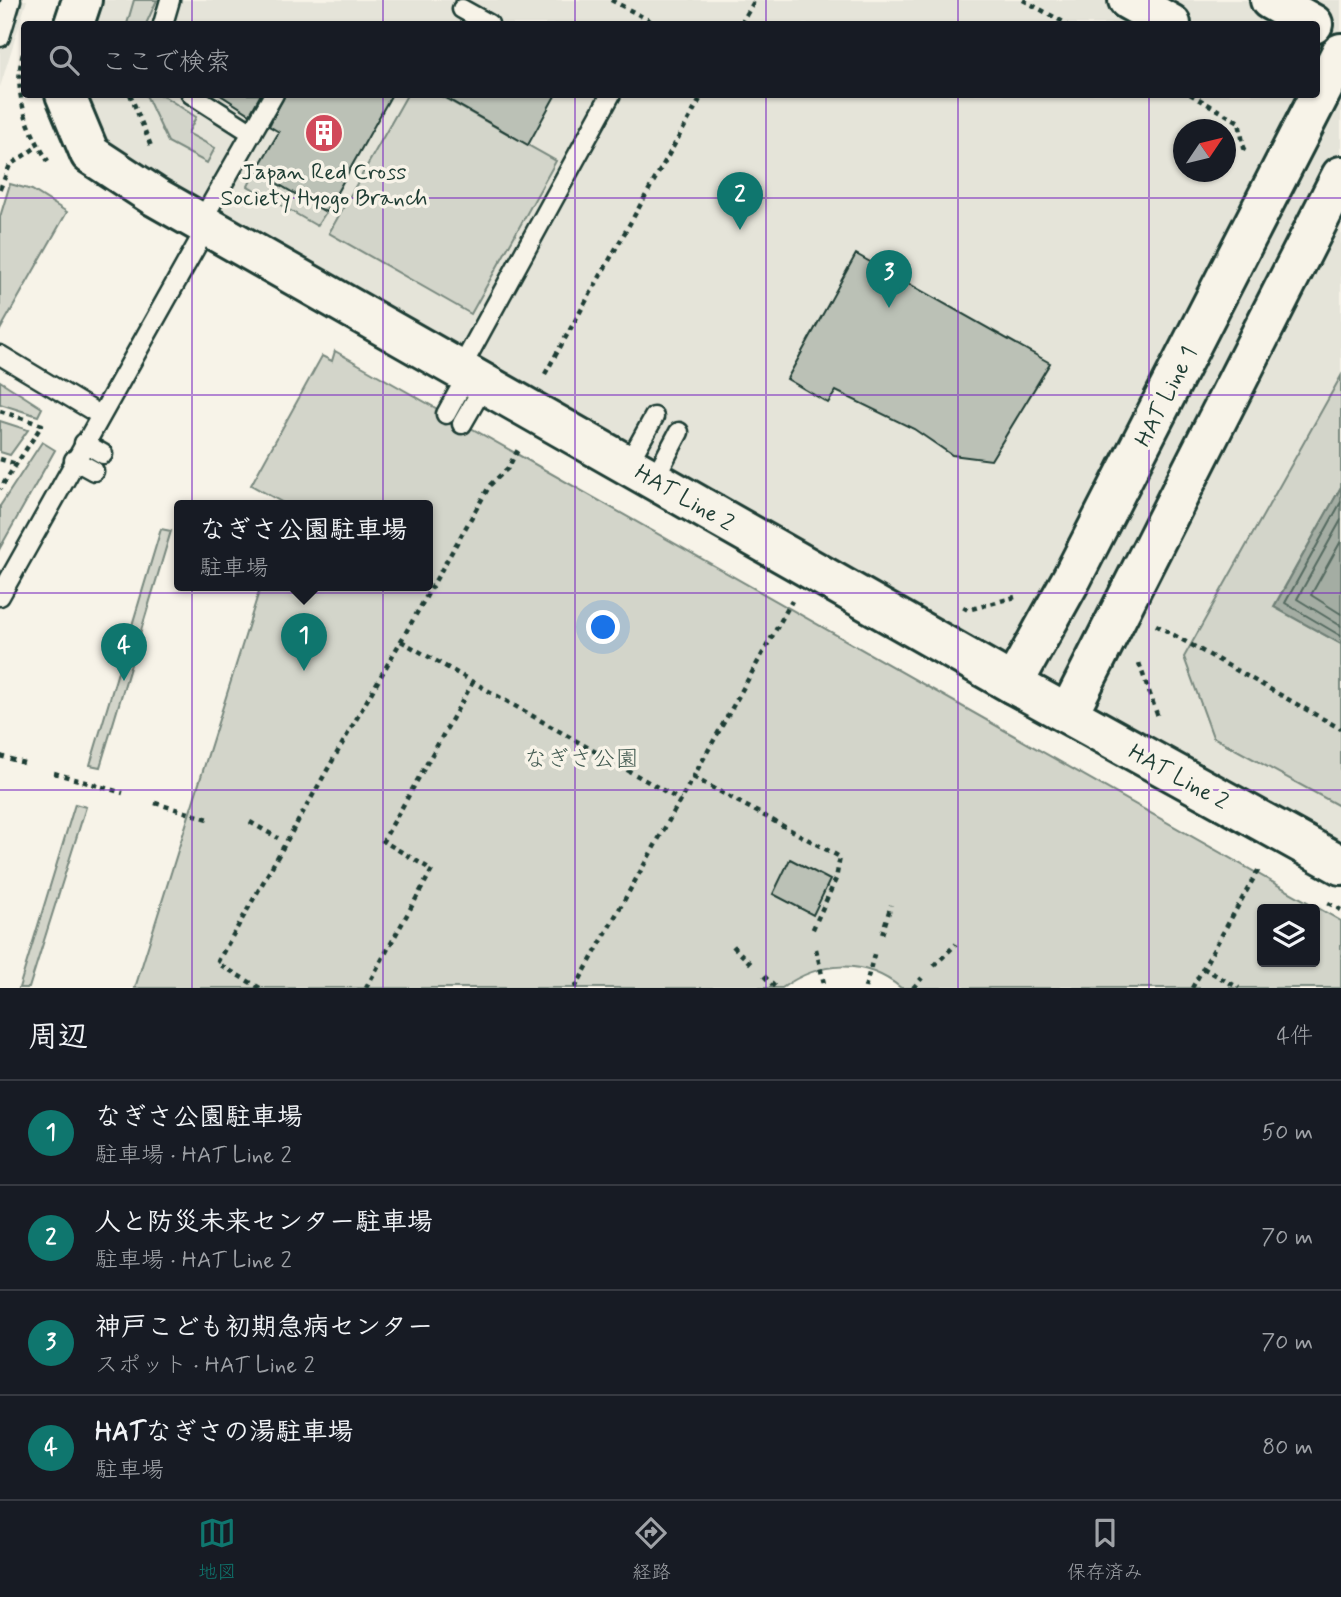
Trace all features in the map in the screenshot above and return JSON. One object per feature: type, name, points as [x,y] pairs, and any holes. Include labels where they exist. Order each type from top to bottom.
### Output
[{"type":"street","points":[[75,21],[82,0]]},
{"type":"street","points":[[1128,0],[1166,21]]},
{"type":"street","points":[[1270,0],[1306,21]]},
{"type":"street","points":[[1320,29],[1341,40]]},
{"type":"street","name":"HAT Line 1","points":[[1013,684],[1072,578],[1316,107],[1341,53]]},
{"type":"street","name":"HAT Line 2","points":[[67,98],[90,154],[154,197],[205,223],[1013,684],[1341,864]]},
{"type":"street","points":[[1069,714],[1341,176]]},
{"type":"lane","points":[[0,37],[11,0]]},
{"type":"lane","points":[[164,21],[170,0]]},
{"type":"lane","points":[[462,9],[484,21]]},
{"type":"lane","points":[[197,98],[252,133]]},
{"type":"lane","points":[[0,596],[272,98]]},
{"type":"lane","points":[[446,414],[471,376],[609,98]]},
{"type":"lane","points":[[0,355],[100,415]]},
{"type":"lane","points":[[462,424],[471,376]]},
{"type":"lane","points":[[641,472],[654,417]]},
{"type":"lane","points":[[641,472],[679,432]]},
{"type":"lane","points":[[84,443],[103,454]]},
{"type":"lane","points":[[74,460],[94,471]]},
{"type":"path","points":[[611,0],[650,21]]},
{"type":"path","points":[[743,21],[755,0]]},
{"type":"path","points":[[1023,0],[1062,21]]},
{"type":"path","points":[[132,98],[155,155]]},
{"type":"path","points":[[544,375],[701,98]]},
{"type":"path","points":[[1197,98],[1239,122],[1246,162]]},
{"type":"path","points":[[0,189],[10,165],[38,146]]},
{"type":"path","points":[[1244,148],[1254,153]]},
{"type":"path","points":[[533,369],[556,381]]},
{"type":"path","points":[[0,411],[42,425],[0,489]]},
{"type":"path","points":[[433,585],[490,485],[508,468],[520,446]]},
{"type":"path","points":[[0,459],[16,464]]},
{"type":"path","points":[[260,988],[217,963],[430,591]]},
{"type":"path","points":[[956,603],[968,610],[1021,596]]},
{"type":"path","points":[[575,988],[792,600]]},
{"type":"path","points":[[1149,636],[1161,612]]},
{"type":"path","points":[[1154,625],[1341,729]]},
{"type":"path","points":[[401,641],[680,800]]},
{"type":"path","points":[[1138,658],[1156,716],[1167,722]]},
{"type":"path","points":[[366,988],[432,870],[383,841],[473,682]]},
{"type":"path","points":[[0,756],[24,763]]},
{"type":"path","points":[[54,773],[122,793]]},
{"type":"path","points":[[693,777],[840,857],[836,879],[812,931]]},
{"type":"path","points":[[155,803],[212,820]]},
{"type":"path","points":[[250,822],[278,838]]},
{"type":"path","points":[[1192,988],[1260,867]]},
{"type":"path","points":[[882,934],[891,905]]},
{"type":"path","points":[[934,966],[957,944]]},
{"type":"path","points":[[733,946],[751,964]]},
{"type":"path","points":[[816,949],[825,988]]},
{"type":"path","points":[[865,988],[876,951]]},
{"type":"path","points":[[1203,968],[1239,988]]},
{"type":"path","points":[[764,976],[776,988]]},
{"type":"path","points":[[913,988],[922,978]]},
{"type":"shaded area","points":[[0,0],[27,0],[0,87]]},
{"type":"shaded area","points":[[82,0],[1341,0],[1341,865],[90,154],[67,98],[1320,98],[1320,21],[75,21]]},
{"type":"green space","points":[[134,0],[157,0],[147,21],[128,21]]},
{"type":"green space","points":[[147,98],[167,98],[196,117],[188,133],[215,148],[207,163],[168,142]]},
{"type":"green space","points":[[405,98],[444,98],[556,161],[471,314],[329,233]]},
{"type":"green space","points":[[256,171],[326,212],[317,226],[248,186]]},
{"type":"green space","points":[[10,184],[32,190],[67,212],[0,330],[0,217]]},
{"type":"green space","name":"なぎさ公園","points":[[335,351],[1311,904],[1257,904],[1257,967],[1320,967],[1320,909],[1341,921],[1341,988],[901,988],[872,972],[842,967],[811,972],[782,988],[135,988],[259,591],[433,591],[433,500],[278,500],[251,485],[322,356],[332,361]]},
{"type":"green space","points":[[1341,376],[1341,487],[1274,606],[1341,644],[1341,807],[1213,737],[1184,657]]},
{"type":"green space","points":[[0,381],[42,408],[38,416],[0,404]]},
{"type":"green space","points":[[0,421],[28,430],[10,455],[0,452]]},
{"type":"green space","points":[[42,442],[55,450],[0,548],[0,506]]},
{"type":"green space","points":[[161,529],[171,531],[100,767],[90,765]]},
{"type":"green space","points":[[75,804],[86,807],[29,988],[19,988]]},
{"type":"water","points":[[1341,487],[1341,644],[1274,607]]},
{"type":"building","points":[[225,98],[259,98],[250,114]]},
{"type":"building","name":"Japan Red Cross Society Hyogo Branch","points":[[283,98],[390,98],[326,212],[256,171],[279,132],[269,126]]},
{"type":"building","points":[[446,98],[554,98],[528,145]]},
{"type":"building","points":[[856,254],[1050,363],[991,460],[952,455],[914,429],[836,391],[828,403],[787,379]]},
{"type":"building","points":[[790,859],[830,880],[813,915],[773,894]]},
{"type":"place","name":"Japan Red Cross Society Hyogo Branch","points":[[324,133]]},
{"type":"place","name":"人と防災未来センター駐車場","points":[[740,230]]},
{"type":"place","name":"神戸こども初期急病センター","points":[[889,308]]},
{"type":"place","name":"なぎさ公園駐車場","points":[[304,671]]},
{"type":"place","name":"HATなぎさの湯駐車場","points":[[124,681]]}]
